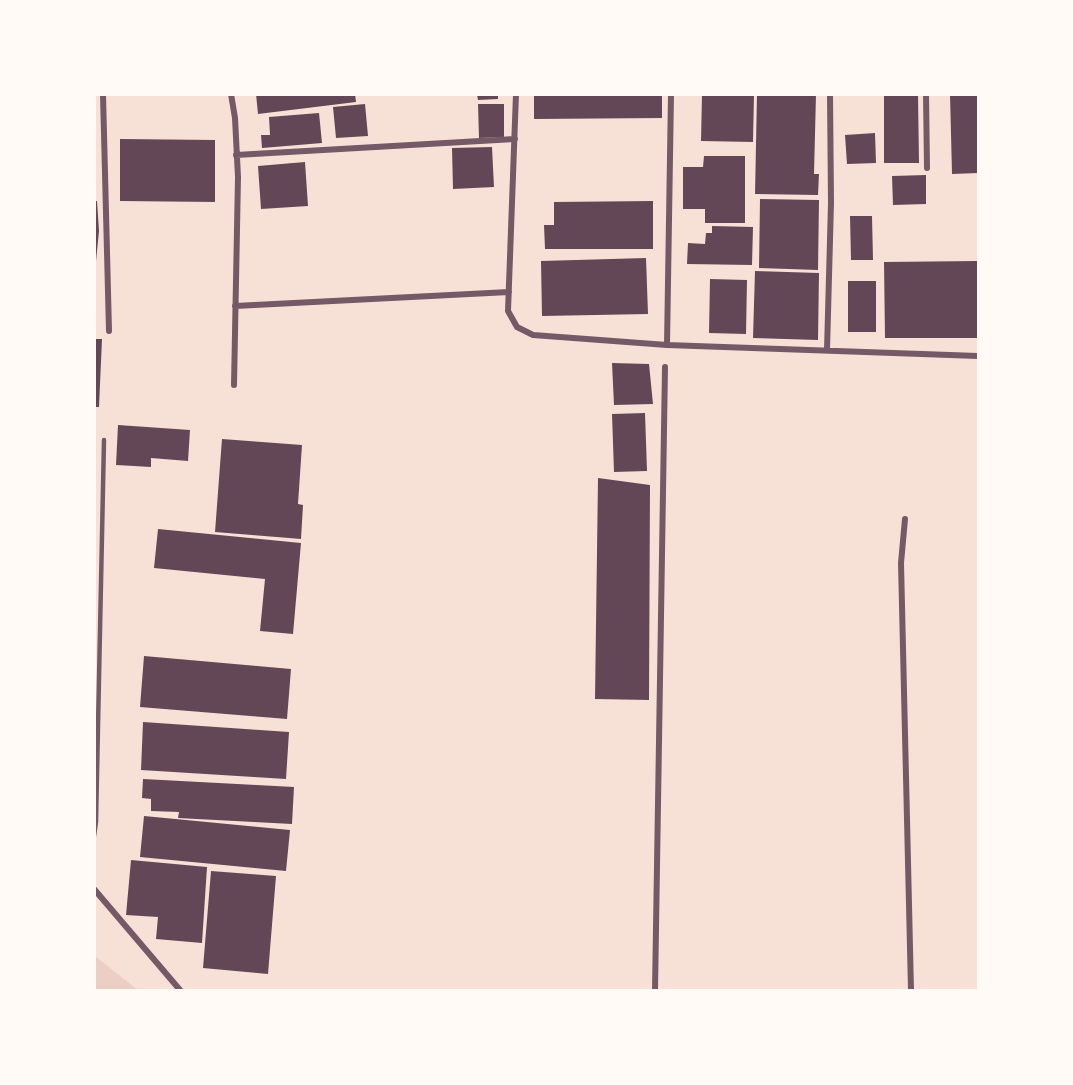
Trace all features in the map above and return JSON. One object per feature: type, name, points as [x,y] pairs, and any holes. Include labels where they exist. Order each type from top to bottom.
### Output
[{"type":"street","points":[[104,94],[109,331]]},
{"type":"street","points":[[231,94],[238,177],[234,385]]},
{"type":"street","points":[[516,94],[508,311],[517,327],[533,335],[667,345],[978,356]]},
{"type":"street","points":[[667,345],[671,94]]},
{"type":"street","points":[[827,350],[831,203],[830,94]]},
{"type":"street","points":[[926,94],[927,168]]},
{"type":"street","points":[[236,155],[515,139]]},
{"type":"street","points":[[235,306],[509,292]]},
{"type":"street","points":[[655,990],[665,367]]},
{"type":"street","points":[[905,519],[901,563],[911,990]]},
{"type":"street","points":[[94,889],[180,990]]},
{"type":"lane","points":[[94,836],[104,440]]},
{"type":"shaded area","points":[[95,956],[138,990],[95,990]]},
{"type":"building","points":[[256,94],[355,94],[356,102],[258,114]]},
{"type":"building","points":[[477,94],[498,94],[498,99],[478,100]]},
{"type":"building","points":[[534,94],[662,94],[662,118],[534,119]]},
{"type":"building","points":[[702,94],[754,94],[753,142],[701,141]]},
{"type":"building","points":[[757,94],[816,94],[814,174],[819,174],[818,195],[755,194]]},
{"type":"building","points":[[884,94],[918,94],[919,163],[884,163]]},
{"type":"building","points":[[950,94],[978,94],[978,173],[952,174]]},
{"type":"building","points":[[365,104],[368,136],[336,138],[333,107]]},
{"type":"building","points":[[478,104],[504,104],[504,137],[479,138]]},
{"type":"building","points":[[319,113],[322,143],[262,148],[261,135],[270,135],[269,117]]},
{"type":"building","points":[[875,133],[876,163],[847,164],[845,135]]},
{"type":"building","points":[[120,139],[215,140],[215,202],[120,201]]},
{"type":"building","points":[[492,147],[494,187],[453,189],[452,148]]},
{"type":"building","points":[[704,156],[745,156],[745,223],[705,223],[705,209],[683,209],[683,167],[703,167]]},
{"type":"building","points":[[305,162],[308,206],[261,209],[258,166]]},
{"type":"building","points":[[926,175],[926,204],[893,205],[892,176]]},
{"type":"building","points":[[760,199],[819,200],[818,270],[759,268]]},
{"type":"building","points":[[94,201],[97,201],[99,231],[96,261],[94,261]]},
{"type":"building","points":[[653,201],[653,249],[545,249],[544,225],[554,225],[554,202]]},
{"type":"building","points":[[850,216],[872,216],[873,260],[851,260]]},
{"type":"building","points":[[712,226],[753,227],[752,265],[687,264],[688,243],[705,244],[706,233],[712,233]]},
{"type":"building","points":[[646,258],[648,314],[542,316],[541,261]]},
{"type":"building","points":[[978,261],[978,338],[885,338],[884,262]]},
{"type":"building","points":[[755,271],[819,273],[818,340],[753,338]]},
{"type":"building","points":[[710,279],[747,280],[746,334],[709,333]]},
{"type":"building","points":[[848,281],[876,281],[876,332],[848,332]]},
{"type":"building","points":[[94,339],[102,339],[99,407],[94,407]]},
{"type":"building","points":[[612,363],[649,364],[653,404],[614,405]]},
{"type":"building","points":[[645,413],[647,471],[614,472],[612,414]]},
{"type":"building","points":[[118,425],[190,430],[188,461],[151,458],[151,467],[116,465]]},
{"type":"building","points":[[222,439],[302,445],[298,504],[303,505],[301,539],[215,532]]},
{"type":"building","points":[[598,478],[650,485],[649,700],[595,699]]},
{"type":"building","points":[[158,529],[301,543],[293,634],[260,631],[265,579],[154,568]]},
{"type":"building","points":[[144,656],[291,669],[287,719],[140,707]]},
{"type":"building","points":[[143,722],[289,732],[286,779],[141,770]]},
{"type":"building","points":[[143,779],[294,787],[292,824],[178,818],[179,812],[151,811],[151,799],[142,798]]},
{"type":"building","points":[[144,816],[290,830],[286,871],[140,857]]},
{"type":"building","points":[[131,860],[207,867],[202,943],[156,939],[158,917],[126,915]]},
{"type":"building","points":[[211,871],[276,876],[268,974],[203,968]]}]
